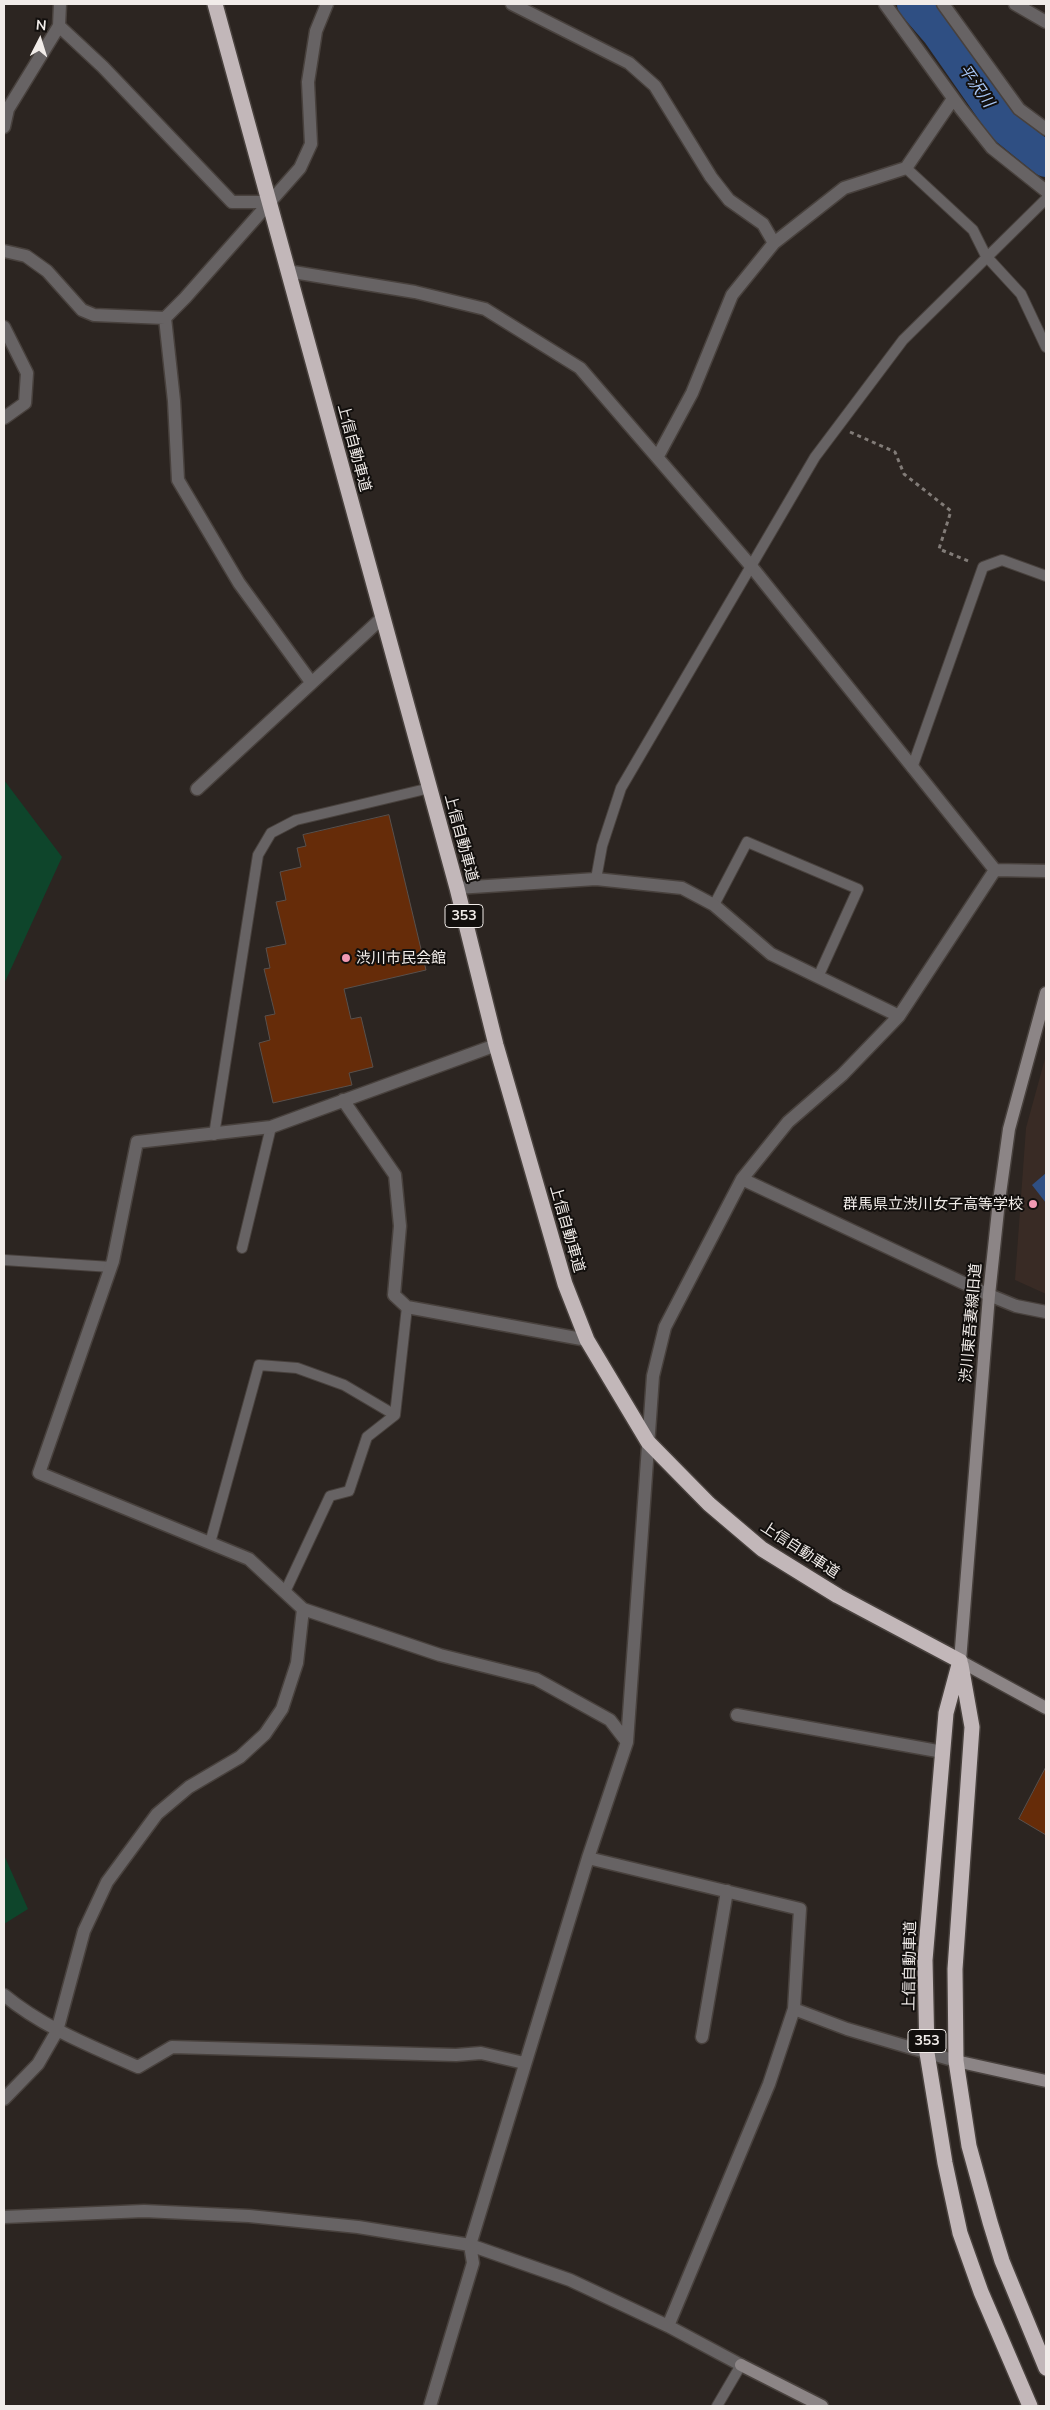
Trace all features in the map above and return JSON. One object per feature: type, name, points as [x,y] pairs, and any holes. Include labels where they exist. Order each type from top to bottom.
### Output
[{"type":"highway","name":"上信自動車道","points":[[215,4],[457,888],[496,1045],[565,1284],[587,1340],[648,1442],[709,1504],[762,1549],[838,1596],[960,1662],[946,1713],[925,1960],[927,2053],[945,2164],[960,2233],[981,2292],[1030,2406]]},
{"type":"highway","name":"353","points":[[960,1662],[972,1728],[955,1969],[956,2061],[969,2146],[990,2222],[1002,2261],[1046,2368]]},
{"type":"street","points":[[4,127],[8,109],[58,26],[60,4]]},
{"type":"street","points":[[311,682],[239,583],[178,480],[174,402],[165,318],[300,168],[311,144],[308,82],[316,31],[327,4]]},
{"type":"street","points":[[512,4],[629,64],[655,86],[711,176],[729,200],[764,224],[774,243]]},
{"type":"street","points":[[885,4],[953,99],[992,148],[1046,192]]},
{"type":"street","points":[[943,4],[1019,109],[1046,129]]},
{"type":"street","points":[[1015,4],[1046,22]]},
{"type":"street","points":[[58,26],[103,68],[232,202],[270,202]]},
{"type":"street","points":[[658,456],[692,393],[732,295],[774,243],[844,188],[906,168],[953,99]]},
{"type":"street","points":[[4,251],[26,256],[47,271],[82,310],[94,315],[165,318]]},
{"type":"street","points":[[287,271],[415,292],[485,309],[580,368],[658,456],[751,566],[996,870],[1046,871]]},
{"type":"street","points":[[4,327],[27,373],[25,403],[4,418]]},
{"type":"street","points":[[197,789],[383,617]]},
{"type":"street","points":[[430,2406],[474,2263],[470,2244],[588,1858],[627,1742],[653,1376],[665,1327],[742,1179],[788,1122],[842,1075],[899,1016],[996,870]]},
{"type":"street","points":[[457,888],[596,879],[682,888],[714,904],[771,954],[899,1016]]},
{"type":"street","name":"渋川東吾妻線旧道","points":[[960,1662],[989,1295],[1009,1129],[1046,992]]},
{"type":"street","points":[[496,1045],[271,1126],[214,1135],[137,1142],[111,1267],[39,1473],[249,1559],[303,1609],[440,1654],[536,1679],[610,1720],[627,1742]]},
{"type":"street","points":[[343,1100],[395,1175],[400,1226],[394,1295],[407,1307],[587,1340]]},
{"type":"street","points":[[742,1179],[989,1295],[1016,1306],[1046,1312]]},
{"type":"street","points":[[4,2099],[38,2064],[57,2032],[84,1931],[107,1882],[157,1814],[189,1788],[240,1756],[265,1734],[282,1709],[297,1662],[303,1609]]},
{"type":"street","points":[[960,1662],[1046,1708]]},
{"type":"street","points":[[737,1715],[943,1752]]},
{"type":"street","points":[[588,1858],[800,1909],[794,2009],[769,2084],[668,2326]]},
{"type":"street","points":[[702,2037],[727,1891]]},
{"type":"street","points":[[4,1995],[23,2011],[57,2032],[138,2067],[172,2047],[456,2056],[481,2053],[524,2063]]},
{"type":"street","points":[[794,2009],[847,2029],[927,2053],[1046,2081]]},
{"type":"street","points":[[4,2217],[144,2211],[249,2216],[358,2227],[470,2244],[570,2280],[668,2326],[822,2406]]},
{"type":"lane","points":[[906,168],[973,230],[986,256],[1021,294],[1046,347]]},
{"type":"lane","points":[[596,879],[602,846],[621,788],[816,457],[903,340],[1046,198]]},
{"type":"lane","points":[[912,768],[983,567],[1002,560],[1046,576]]},
{"type":"lane","points":[[214,1135],[258,855],[271,833],[296,820],[430,788]]},
{"type":"lane","points":[[714,904],[747,842],[858,889],[818,977]]},
{"type":"lane","points":[[242,1248],[271,1126]]},
{"type":"lane","points":[[4,1260],[111,1267]]},
{"type":"lane","points":[[284,1592],[330,1496],[349,1491],[367,1437],[395,1415],[407,1307]]},
{"type":"lane","points":[[210,1543],[259,1364],[297,1368],[344,1385],[395,1415]]},
{"type":"lane","points":[[717,2406],[740,2365]]},
{"type":"path","points":[[838,426],[895,452],[904,474],[951,511],[939,549],[983,567]]},
{"type":"shaded area","name":"群馬県立渋川女子高等学校","points":[[1046,1055],[1046,1294],[1015,1280],[1026,1128]]},
{"type":"green space","points":[[4,780],[62,857],[4,984]]},
{"type":"green space","points":[[4,1855],[28,1909],[4,1924]]},
{"type":"water","points":[[1046,1173],[1046,1203],[1032,1185]]},
{"type":"building","name":"渋川市民会館","points":[[389,815],[426,970],[344,989],[351,1019],[361,1017],[373,1067],[349,1073],[352,1085],[273,1103],[259,1043],[270,1040],[265,1016],[275,1014],[264,969],[270,968],[266,948],[286,944],[276,902],[286,900],[280,872],[301,867],[297,848],[306,846],[303,835]]},
{"type":"building","points":[[1046,1767],[1046,1835],[1019,1819]]},
{"type":"waterway","name":"平沢川","points":[[914,4],[939,33],[1004,126],[1046,160]]},
{"type":"place","name":"渋川市民会館","points":[[346,958]]},
{"type":"place","name":"群馬県立渋川女子高等学校","points":[[1033,1204]]}]
